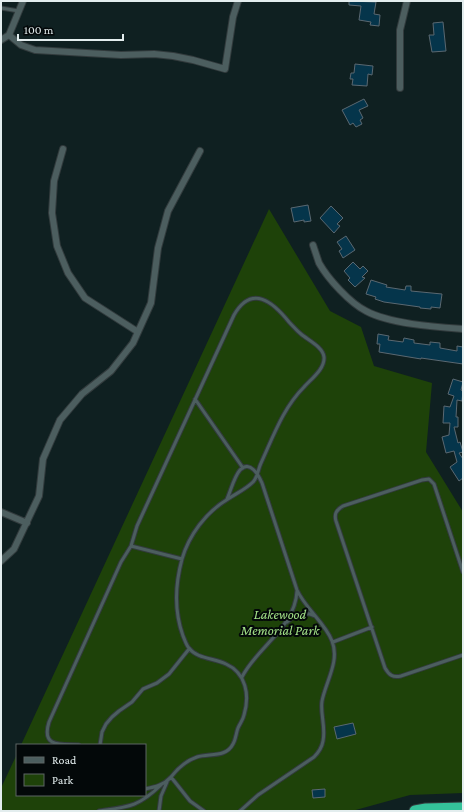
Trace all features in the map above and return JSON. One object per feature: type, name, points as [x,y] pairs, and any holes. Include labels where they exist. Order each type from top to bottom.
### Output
[{"type":"highway","points":[[415,811],[426,809],[463,808]]},
{"type":"street","points":[[1,40],[9,35],[23,1]]},
{"type":"street","points":[[9,35],[21,44],[35,50],[121,55],[154,54],[193,60],[225,69],[233,17],[238,1]]},
{"type":"street","points":[[400,88],[400,30],[406,1]]},
{"type":"street","points":[[63,149],[54,181],[52,213],[57,246],[68,273],[85,298],[138,332]]},
{"type":"street","points":[[1,561],[14,549],[39,496],[43,459],[60,420],[82,394],[112,370],[133,343],[151,303],[158,248],[168,211],[200,151]]},
{"type":"street","points":[[313,245],[320,263],[346,297],[366,312],[388,319],[429,326],[463,329]]},
{"type":"street","points":[[1,512],[27,523]]},
{"type":"lane","points":[[1,8],[20,11]]},
{"type":"lane","points":[[57,744],[53,743],[48,738],[47,727],[121,562],[132,546],[137,526],[234,314],[246,301],[258,298],[269,301],[277,307],[300,334],[321,351],[324,358],[322,366],[290,404],[254,481],[227,499],[209,514],[195,530],[182,559],[177,588],[176,607],[180,628],[189,649],[195,654],[226,664],[233,668],[242,677],[245,683],[246,706],[236,740],[231,748],[223,753],[199,756],[180,766],[167,782],[161,796],[159,811]]},
{"type":"lane","points":[[195,399],[243,468]]},
{"type":"lane","points":[[227,499],[238,474],[243,468],[250,467],[257,473],[262,483],[297,590],[333,642],[333,668],[322,700],[324,735],[321,748],[310,759],[258,795],[240,811]]},
{"type":"lane","points":[[463,572],[434,484],[429,479],[422,480],[340,508],[336,512],[335,518],[385,668],[390,675],[393,677],[400,676],[463,655]]},
{"type":"lane","points":[[132,546],[182,559]]},
{"type":"lane","points":[[284,626],[294,605],[297,590]]},
{"type":"lane","points":[[242,677],[249,665],[289,620],[299,614],[310,614],[315,616]]},
{"type":"lane","points":[[333,642],[372,627]]},
{"type":"lane","points":[[100,744],[102,732],[112,717],[132,702],[143,689],[163,679],[189,649]]},
{"type":"lane","points":[[171,777],[190,801],[204,811]]},
{"type":"lane","points":[[146,788],[167,782]]},
{"type":"lane","points":[[98,811],[132,806],[145,800],[162,784]]},
{"type":"green space","name":"Lakewood Memorial Park","points":[[269,209],[330,311],[361,327],[374,366],[432,383],[426,452],[463,512],[463,793],[410,795],[352,811],[1,811],[1,788],[16,756],[16,796],[146,796],[146,744],[21,744]]},
{"type":"building","points":[[349,1],[376,2],[374,14],[380,15],[379,26],[370,25],[371,22],[359,20],[361,6],[349,5]]},
{"type":"building","points":[[443,22],[446,51],[432,52],[429,35],[434,35],[433,23]]},
{"type":"building","points":[[355,64],[373,66],[372,75],[368,74],[367,86],[352,85],[353,79],[350,79],[351,73],[354,73]]},
{"type":"building","points":[[364,99],[368,106],[359,110],[363,118],[360,120],[362,124],[356,127],[353,123],[350,125],[342,110]]},
{"type":"building","points":[[308,205],[311,221],[304,222],[304,220],[294,222],[291,208]]},
{"type":"building","points":[[331,206],[343,218],[337,224],[340,226],[334,233],[320,218]]},
{"type":"building","points":[[346,236],[355,250],[343,258],[339,251],[342,249],[337,242]]},
{"type":"building","points":[[353,262],[360,269],[363,266],[368,271],[362,277],[365,278],[355,287],[348,280],[350,278],[344,271]]},
{"type":"building","points":[[371,280],[387,285],[386,287],[405,290],[406,286],[411,286],[411,291],[442,294],[440,308],[420,308],[375,299],[376,297],[366,294]]},
{"type":"building","points":[[378,334],[389,336],[388,340],[403,342],[404,338],[414,340],[414,343],[430,345],[430,342],[440,343],[440,348],[457,351],[457,346],[463,347],[463,364],[379,352],[380,344],[377,344]]},
{"type":"building","points":[[453,379],[463,382],[461,390],[463,391],[462,401],[457,400],[456,417],[458,417],[458,427],[454,427],[458,443],[460,442],[463,452],[459,453],[463,459],[463,478],[459,481],[450,467],[457,462],[454,451],[446,453],[442,437],[449,435],[450,423],[443,423],[444,406],[450,407],[454,396],[448,394]]},
{"type":"building","points":[[353,723],[356,734],[337,739],[334,727]]},
{"type":"building","points":[[325,789],[325,797],[313,798],[312,790]]}]
